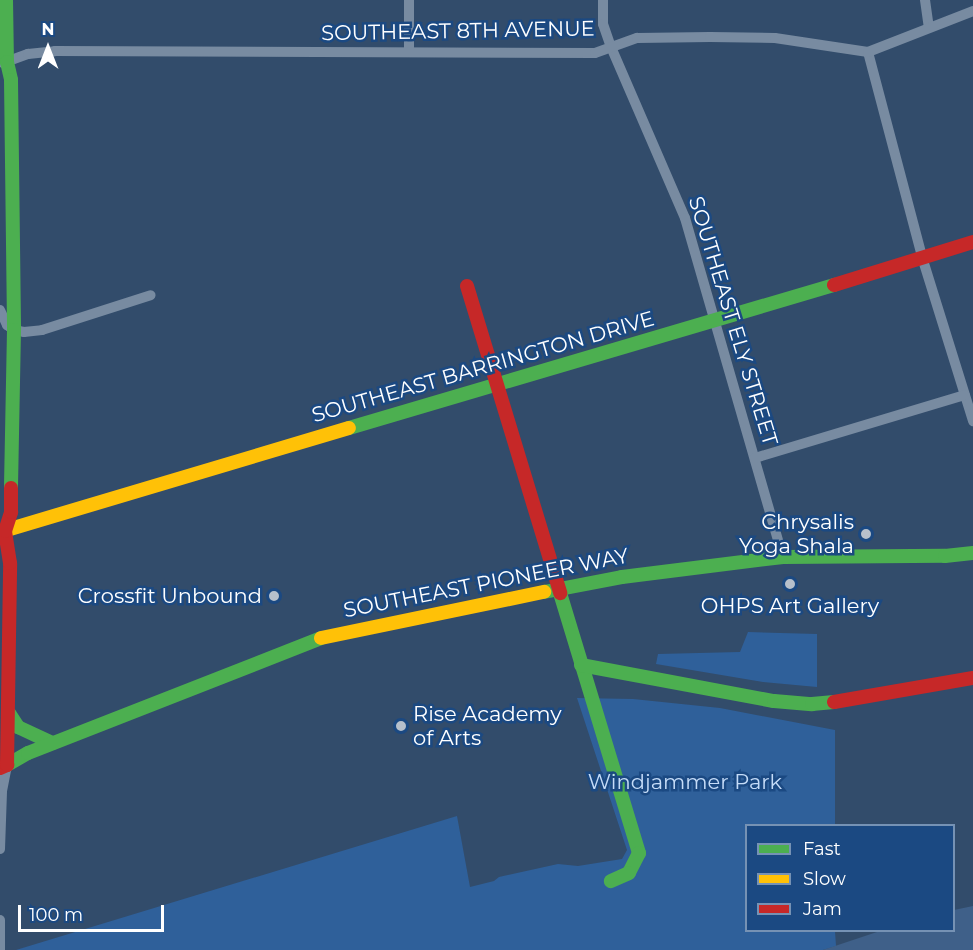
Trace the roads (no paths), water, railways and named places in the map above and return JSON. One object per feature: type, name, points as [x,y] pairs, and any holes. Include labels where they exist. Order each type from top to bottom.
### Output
[{"type":"street","points":[[0,81],[6,0]]},
{"type":"street","points":[[409,0],[410,52]]},
{"type":"street","name":"SOUTHEAST ELY STREET","points":[[603,0],[603,24],[611,47],[685,218],[713,322],[783,557]]},
{"type":"street","points":[[925,0],[929,27]]},
{"type":"street","points":[[973,11],[868,52],[922,257],[973,421]]},
{"type":"street","name":"SOUTHEAST 8TH AVENUE","points":[[3,63],[28,54],[55,51],[595,53],[637,38],[775,38],[868,52]]},
{"type":"street","points":[[0,546],[11,512],[14,330],[11,80],[3,63]]},
{"type":"street","name":"SOUTHEAST BARRINGTON DRIVE","points":[[3,532],[497,383],[713,322],[973,242]]},
{"type":"street","points":[[467,286],[639,853],[629,873],[612,881]]},
{"type":"street","points":[[0,310],[7,325],[14,330],[24,332],[42,330],[151,295]]},
{"type":"street","points":[[755,458],[965,395]]},
{"type":"street","points":[[0,517],[10,562],[9,713],[1,788],[0,849]]},
{"type":"street","name":"SOUTHEAST PIONEER WAY","points":[[3,760],[53,744],[315,639],[622,577],[783,557],[945,556],[973,553]]},
{"type":"street","points":[[581,665],[774,701],[812,704],[843,701],[973,678]]},
{"type":"street","points":[[9,713],[18,727],[53,744]]},
{"type":"street","points":[[0,920],[0,950]]},
{"type":"place","name":"Chrysalis Yoga Shala","points":[[866,534]]},
{"type":"place","name":"OHPS Art Gallery","points":[[790,584]]},
{"type":"place","name":"Crossfit Unbound","points":[[274,596]]},
{"type":"place","name":"Rise Academy of Arts","points":[[401,726]]},
{"type":"park label","name":"Windjammer Park","points":[[685,782]]}]
